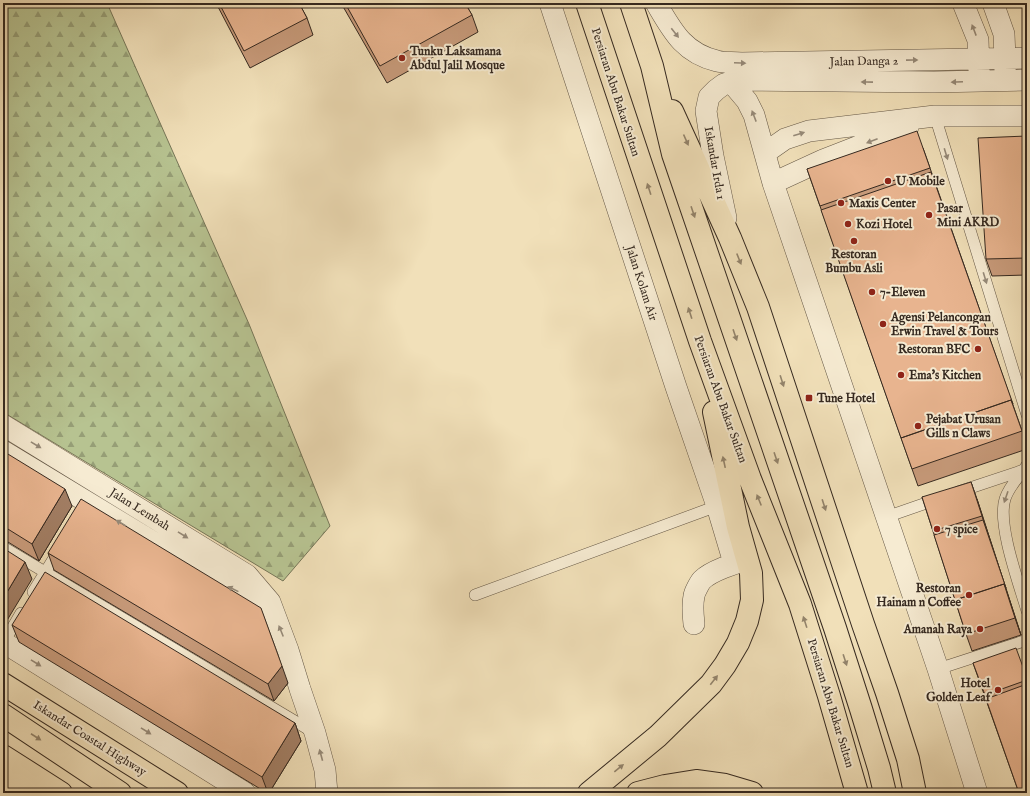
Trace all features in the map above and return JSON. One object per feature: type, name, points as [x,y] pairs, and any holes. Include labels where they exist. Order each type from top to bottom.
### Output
[{"type":"highway","name":"Persiaran Abu Bakar Sultan","points":[[587,3],[700,341],[750,479],[800,604],[829,696],[857,793]]},
{"type":"highway","points":[[631,3],[652,66],[673,154],[835,628],[861,709],[885,793]]},
{"type":"highway","points":[[652,66],[730,238],[758,307],[887,693],[908,759],[915,793]]},
{"type":"highway","points":[[589,793],[658,736],[711,684],[725,665],[738,643],[747,621],[752,600],[751,573],[741,561],[738,527],[700,341]]},
{"type":"highway","name":"Iskandar Coastal Highway","points":[[3,684],[177,793]]},
{"type":"highway","points":[[3,715],[117,791]]},
{"type":"highway","points":[[3,756],[61,793]]},
{"type":"highway","points":[[3,772],[22,793]]},
{"type":"highway","points":[[638,793],[665,786],[696,782],[725,785],[752,793]]},
{"type":"street","name":"Jalan Kolam Air","points":[[550,3],[676,387],[717,506],[741,561]]},
{"type":"street","name":"Jalan Danga 2","points":[[656,3],[683,44],[702,56],[718,61],[741,63],[1027,58]]},
{"type":"street","points":[[963,3],[978,40],[979,81]]},
{"type":"street","points":[[993,3],[1004,34],[1005,80]]},
{"type":"street","points":[[933,60],[935,116]]},
{"type":"street","name":"Jalan Danga 2","points":[[724,86],[737,80],[934,82],[1027,80]]},
{"type":"street","points":[[724,86],[747,101],[754,114],[773,183],[938,669],[977,793]]},
{"type":"street","name":"Iskandar Irda 1","points":[[724,86],[709,97],[706,111],[713,156],[730,238]]},
{"type":"street","points":[[773,183],[823,160],[935,116]]},
{"type":"street","points":[[765,153],[785,139],[809,131],[935,116],[1027,116]]},
{"type":"street","name":"Jalan Lembah","points":[[3,425],[247,575],[270,602],[288,650],[315,733],[325,770],[327,793]]},
{"type":"street","name":"Jalan Lembah","points":[[3,451],[86,507],[234,591],[270,602]]},
{"type":"street","points":[[86,507],[101,484]]},
{"type":"street","points":[[694,624],[694,595],[702,580],[712,573],[741,561]]},
{"type":"street","points":[[3,642],[245,793]]},
{"type":"lane","points":[[935,116],[1027,415]]},
{"type":"lane","points":[[886,517],[1025,467]]},
{"type":"lane","points":[[1025,467],[1011,486],[1005,499],[1003,510],[1007,542],[1027,611]]},
{"type":"lane","points":[[476,596],[717,506]]},
{"type":"lane","points":[[3,642],[64,541]]},
{"type":"lane","points":[[3,547],[315,733]]},
{"type":"lane","points":[[938,669],[1027,640]]},
{"type":"green space","points":[[3,3],[107,3],[249,324],[330,526],[283,581],[3,412]]},
{"type":"building","points":[[219,3],[299,3],[307,18],[244,51]]},
{"type":"building","name":"Tunku Laksamana Abdul Jalil Mosque","points":[[345,3],[465,3],[472,15],[380,66]]},
{"type":"building","points":[[917,131],[930,168],[820,206],[807,169]]},
{"type":"building","points":[[1027,136],[1027,258],[986,259],[978,138]]},
{"type":"building","points":[[931,172],[1013,404],[1011,400],[901,438],[821,210]]},
{"type":"building","points":[[1011,400],[1022,431],[912,469],[901,438]]},
{"type":"building","points":[[3,451],[65,489],[32,544],[3,526]]},
{"type":"building","points":[[971,482],[982,516],[933,531],[922,497]]},
{"type":"building","points":[[81,499],[261,608],[282,666],[268,684],[48,553]]},
{"type":"building","points":[[983,520],[1006,588],[1004,584],[955,600],[934,535]]},
{"type":"building","points":[[3,548],[25,562],[3,599]]},
{"type":"building","points":[[45,572],[295,723],[262,777],[12,625]]},
{"type":"building","points":[[1004,584],[1015,618],[966,634],[955,600]]},
{"type":"building","points":[[1016,648],[1027,680],[985,695],[973,663]]},
{"type":"building","points":[[1027,684],[1027,793],[1019,793],[986,699]]},
{"type":"place","name":"Tunku Laksamana Abdul Jalil Mosque","points":[[402,58]]},
{"type":"place","name":"U Mobile","points":[[888,181]]},
{"type":"place","name":"Maxis Center","points":[[841,203]]},
{"type":"place","name":"Pasar Mini AKRD","points":[[929,215]]},
{"type":"place","name":"Kozi Hotel","points":[[848,224]]},
{"type":"place","name":"Restoran Bumbu Asli","points":[[854,241]]},
{"type":"place","name":"7-Eleven","points":[[872,292]]},
{"type":"place","name":"Agensi Pelancongan Erwin Travel & Tours","points":[[883,324]]},
{"type":"place","name":"Restoran BFC","points":[[978,349]]},
{"type":"place","name":"Ema's Kitchen","points":[[901,375]]},
{"type":"place","name":"Tune Hotel","points":[[809,398]]},
{"type":"place","name":"Pejabat Urusan Gills n Claws","points":[[918,426]]},
{"type":"place","name":"7 spice","points":[[937,529]]},
{"type":"place","name":"Restoran Hainam n Coffee","points":[[969,595]]},
{"type":"place","name":"Amanah Raya","points":[[980,629]]},
{"type":"place","name":"Hotel Golden Leaf","points":[[998,690]]}]
